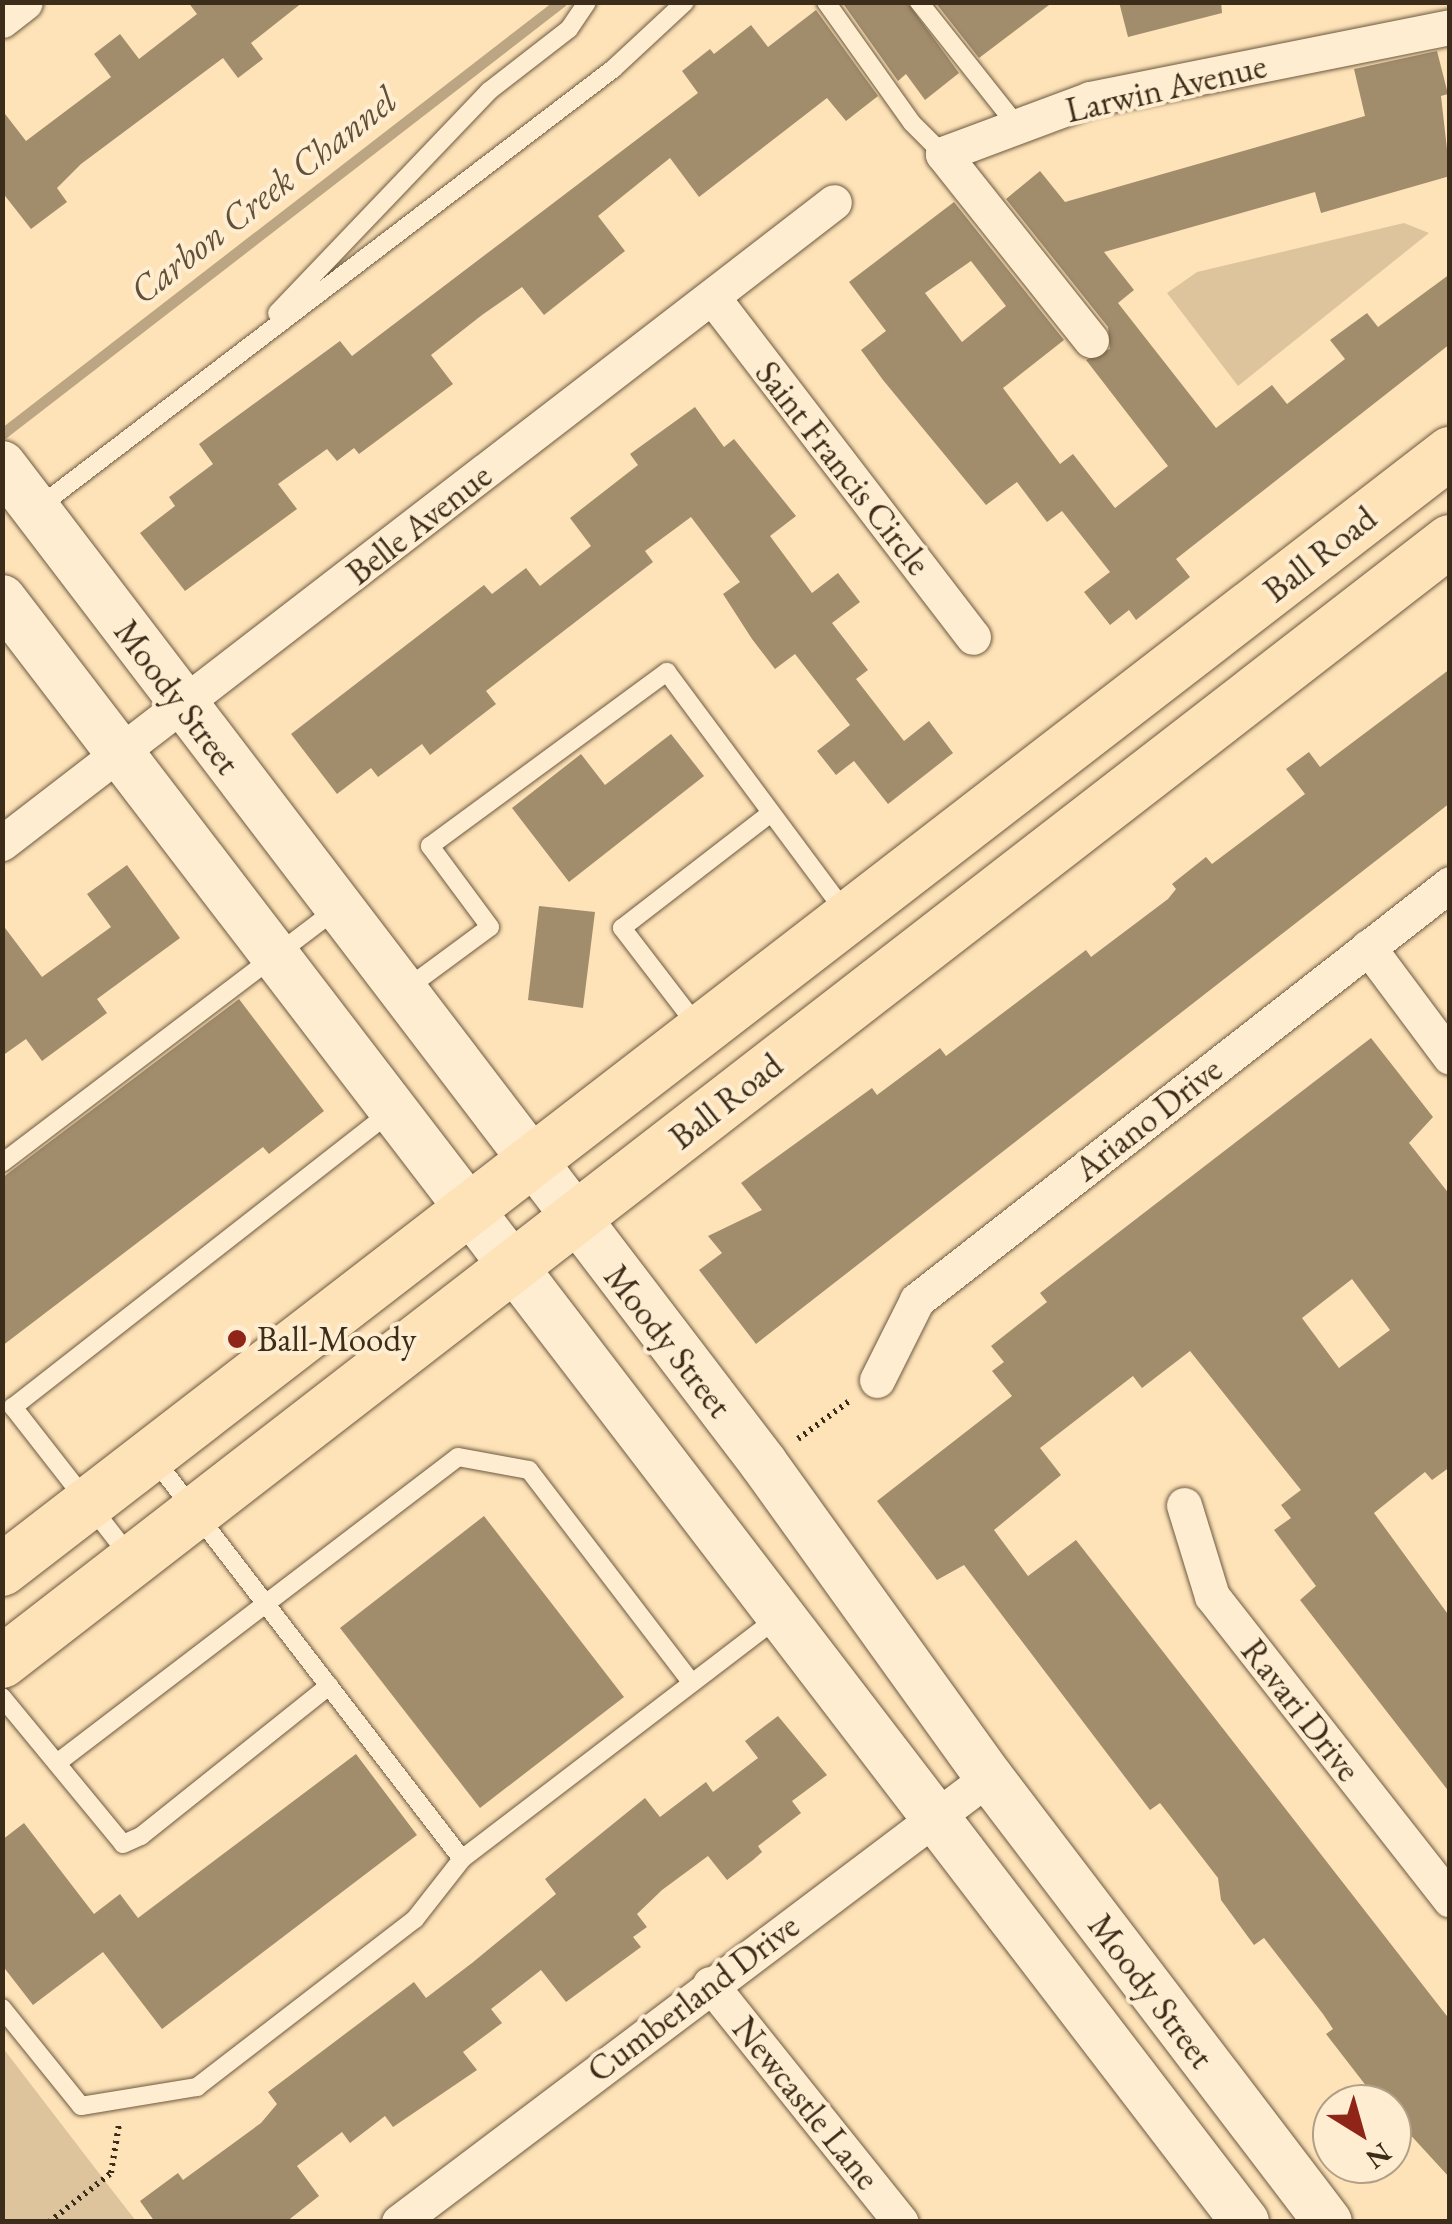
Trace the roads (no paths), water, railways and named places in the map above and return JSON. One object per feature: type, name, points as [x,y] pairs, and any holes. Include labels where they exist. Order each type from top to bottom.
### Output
[{"type":"main road","name":"Ball Road","points":[[2,1570],[1450,454]]},
{"type":"main road","name":"Moody Street","points":[[18,486],[336,909],[764,1464],[989,1777],[1328,2222]]},
{"type":"main road","name":"Ball Road","points":[[2,1662],[1450,541]]},
{"type":"main road","name":"Moody Street","points":[[2,600],[1245,2222]]},
{"type":"street","points":[[2,20],[25,2]]},
{"type":"street","name":"Larwin Avenue","points":[[943,154],[1090,99],[1450,27]]},
{"type":"street","points":[[943,154],[1091,340]]},
{"type":"street","name":"Belle Avenue","points":[[2,843],[834,202]]},
{"type":"street","name":"Saint Francis Circle","points":[[713,298],[974,637]]},
{"type":"street","name":"Ariano Drive","points":[[877,1380],[918,1300],[1450,884]]},
{"type":"street","points":[[1368,947],[1450,1057]]},
{"type":"street","name":"Ravari Drive","points":[[1184,1505],[1212,1596],[1450,1900]]},
{"type":"street","name":"Cumberland Drive","points":[[400,2222],[710,1984],[989,1777]]},
{"type":"street","name":"Newcastle Lane","points":[[710,1984],[901,2222]]},
{"type":"lane","points":[[235,357],[489,91],[569,29],[588,2]]},
{"type":"lane","points":[[18,486],[235,357],[612,70],[685,2]]},
{"type":"lane","points":[[826,2],[912,123],[943,154]]},
{"type":"lane","points":[[920,2],[1018,127]]},
{"type":"lane","points":[[401,992],[490,927],[430,846],[667,672],[849,918]]},
{"type":"lane","points":[[701,1031],[622,928],[771,813]]},
{"type":"lane","points":[[2,1162],[336,909]]},
{"type":"lane","points":[[133,1560],[8,1407],[394,1110]]},
{"type":"lane","points":[[151,1455],[462,1860]]},
{"type":"lane","points":[[56,1763],[458,1457],[529,1470],[692,1683]]},
{"type":"lane","points":[[2,2008],[81,2106],[197,2087],[415,1919],[462,1860],[780,1616]]},
{"type":"lane","points":[[2,1697],[118,1840],[131,1843],[329,1686]]},
{"type":"waterway","name":"Carbon Creek Channel","points":[[2,434],[561,2]]},
{"type":"place","name":"Ball-Moody","points":[[237,1339]]}]
